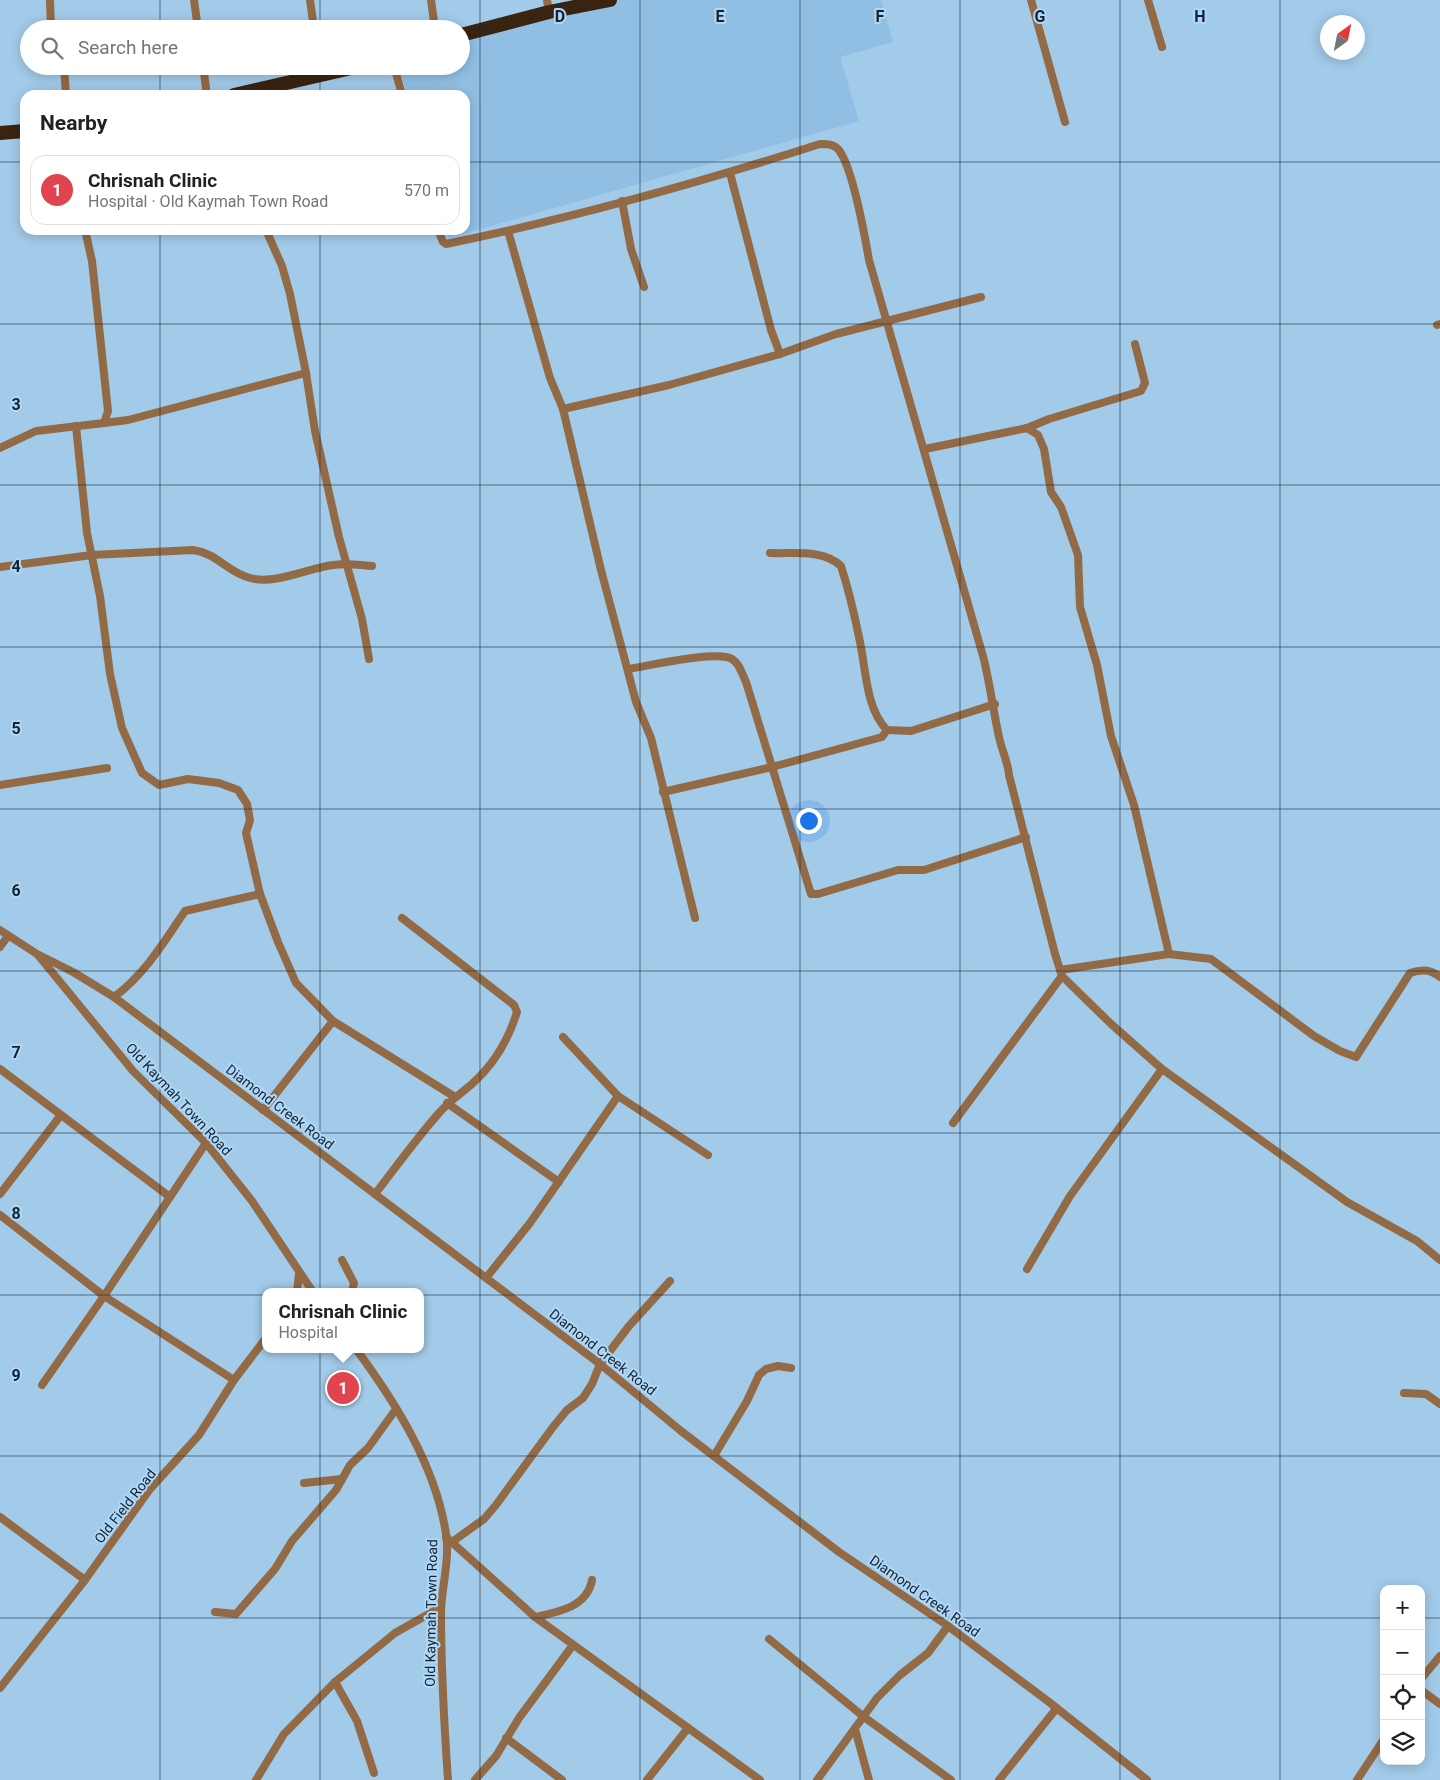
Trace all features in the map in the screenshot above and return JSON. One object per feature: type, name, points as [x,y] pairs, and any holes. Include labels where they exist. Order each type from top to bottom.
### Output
[{"type":"highway","points":[[470,32],[548,6],[610,0]]},
{"type":"highway","points":[[251,90],[303,75]]},
{"type":"highway","points":[[0,133],[20,131]]},
{"type":"street","points":[[50,0],[51,20]]},
{"type":"street","points":[[194,0],[197,20]]},
{"type":"street","points":[[310,0],[313,20]]},
{"type":"street","points":[[431,0],[434,20]]},
{"type":"street","points":[[1031,0],[1065,122]]},
{"type":"street","points":[[1148,0],[1162,47]]},
{"type":"street","points":[[65,75],[66,90]]},
{"type":"street","points":[[204,75],[206,90]]},
{"type":"street","points":[[396,75],[401,90]]},
{"type":"street","points":[[440,235],[446,244],[508,231],[730,173],[820,144],[830,144],[837,149],[844,160],[862,225],[869,260],[984,656],[995,704],[999,738],[1008,762],[1009,775],[1061,973],[1082,997],[1162,1069],[1347,1202],[1417,1241],[1440,1260]]},
{"type":"street","points":[[730,173],[771,330],[780,354]]},
{"type":"street","points":[[622,201],[631,250],[644,287]]},
{"type":"street","points":[[508,231],[550,378],[563,409],[601,570],[636,702],[652,738],[663,792],[695,918]]},
{"type":"street","points":[[86,235],[92,261],[108,412],[104,422]]},
{"type":"street","points":[[268,235],[282,266],[306,374],[315,431],[345,564],[362,619],[369,659]]},
{"type":"street","points":[[563,409],[669,385],[780,354],[836,334],[980,297]]},
{"type":"street","points":[[925,450],[1027,428],[1049,419],[1141,391],[1145,388],[1145,383],[1135,344]]},
{"type":"street","points":[[0,448],[36,431],[128,420],[306,374]]},
{"type":"street","points":[[76,426],[86,533],[100,596],[110,674],[122,728],[142,773],[159,785],[188,779],[218,783],[238,790],[247,804],[250,820],[246,833],[260,894],[296,983],[333,1021],[455,1097]]},
{"type":"street","points":[[1027,428],[1038,435],[1044,449],[1051,492],[1061,507],[1078,555],[1080,607],[1097,665],[1111,736],[1134,804],[1169,954]]},
{"type":"street","points":[[0,567],[92,555],[192,550],[207,552],[230,569],[250,578],[267,580],[306,570],[345,564],[372,566]]},
{"type":"street","points":[[770,553],[822,555],[832,558],[840,566],[860,640],[873,709],[880,723],[887,730],[911,731],[995,704]]},
{"type":"street","points":[[628,668],[711,655],[730,658],[738,664],[746,682],[811,894],[818,894],[898,870],[924,870],[1026,837]]},
{"type":"street","points":[[663,792],[772,767],[882,737],[887,730]]},
{"type":"street","points":[[0,785],[107,768]]},
{"type":"street","points":[[114,996],[128,986],[153,959],[185,911],[260,894]]},
{"type":"street","points":[[375,1194],[448,1104],[472,1084],[489,1066],[505,1040],[517,1012],[514,1005],[402,918]]},
{"type":"street","points":[[0,930],[37,954]]},
{"type":"street","points":[[0,947],[8,936]]},
{"type":"street","name":"Diamond Creek Road","points":[[37,954],[114,996],[600,1364],[714,1456],[839,1552],[948,1626],[1147,1780]]},
{"type":"street","name":"Old Kaymah Town Road","points":[[37,954],[133,1071],[206,1142],[252,1201],[310,1288]]},
{"type":"street","points":[[953,1123],[1061,973],[1169,954],[1211,959],[1314,1036],[1340,1051],[1356,1056],[1410,973],[1420,969],[1434,972],[1440,977]]},
{"type":"street","points":[[263,1110],[333,1021]]},
{"type":"street","points":[[563,1037],[618,1096],[708,1154]]},
{"type":"street","points":[[0,1069],[170,1197]]},
{"type":"street","points":[[1027,1268],[1070,1196],[1162,1069]]},
{"type":"street","points":[[486,1278],[530,1223],[618,1096]]},
{"type":"street","points":[[448,1104],[559,1182]]},
{"type":"street","points":[[0,1194],[61,1115]]},
{"type":"street","points":[[42,1385],[104,1296],[206,1142]]},
{"type":"street","points":[[0,1215],[104,1296],[234,1380]]},
{"type":"street","points":[[342,1260],[354,1284],[353,1288]]},
{"type":"street","points":[[297,1288],[299,1273]]},
{"type":"street","points":[[670,1281],[629,1326],[600,1364],[592,1384],[582,1398],[567,1410],[553,1427],[496,1505],[484,1518],[449,1539],[535,1617],[760,1780]]},
{"type":"street","name":"Old Field Road","points":[[0,1688],[85,1580],[150,1489],[199,1435],[234,1380],[262,1343]]},
{"type":"street","name":"Old Kaymah Town Road","points":[[359,1353],[388,1393],[425,1466],[440,1502],[449,1539],[441,1607],[441,1686],[448,1780]]},
{"type":"street","points":[[714,1456],[747,1401],[759,1375],[766,1369],[778,1366],[791,1368]]},
{"type":"street","points":[[1404,1393],[1426,1394],[1440,1404]]},
{"type":"street","points":[[215,1612],[236,1614],[246,1604],[275,1570],[292,1541],[336,1490],[350,1465],[368,1448],[396,1409]]},
{"type":"street","points":[[304,1484],[342,1479]]},
{"type":"street","points":[[0,1517],[85,1580]]},
{"type":"street","points":[[535,1617],[574,1606],[587,1593],[592,1580]]},
{"type":"street","points":[[256,1780],[284,1734],[336,1682],[395,1632],[441,1607]]},
{"type":"street","points":[[817,1780],[878,1698],[900,1675],[928,1653],[948,1626]]},
{"type":"street","points":[[769,1639],[864,1717],[951,1780]]},
{"type":"street","points":[[475,1780],[496,1756],[506,1738],[573,1645]]},
{"type":"street","points":[[1424,1675],[1440,1656]]},
{"type":"street","points":[[336,1682],[356,1721],[374,1773]]},
{"type":"street","points":[[1425,1693],[1440,1704]]},
{"type":"street","points":[[999,1780],[1056,1709]]},
{"type":"street","points":[[647,1780],[688,1728]]},
{"type":"street","points":[[856,1729],[869,1780]]},
{"type":"street","points":[[506,1738],[562,1780]]},
{"type":"street","points":[[1357,1780],[1380,1745]]},
{"type":"shaded area","points":[[603,0],[881,0],[893,42],[840,57],[859,121],[470,232],[470,90],[406,90],[401,75],[470,75],[470,37]]},
{"type":"shaded area","points":[[448,235],[460,235],[449,238]]},
{"type":"place","name":"Chrisnah Clinic","points":[[343,1388]]}]
